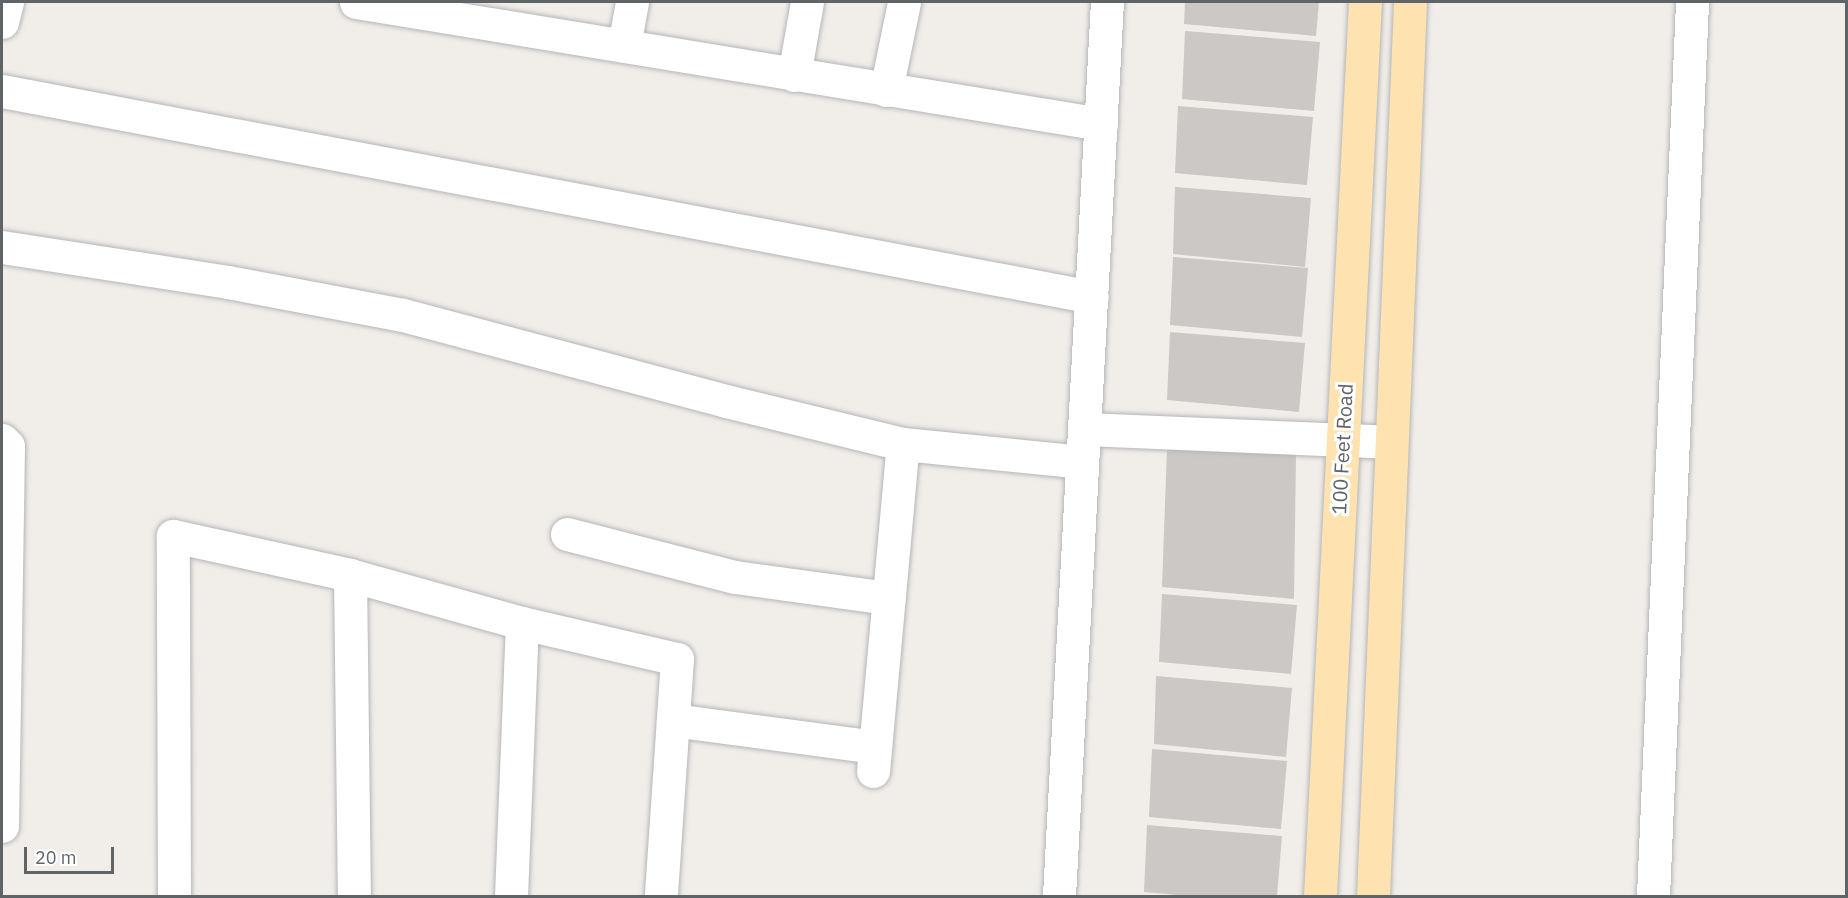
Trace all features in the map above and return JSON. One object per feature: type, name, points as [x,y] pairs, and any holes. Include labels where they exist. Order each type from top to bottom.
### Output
[{"type":"main road","name":"100 Feet Road","points":[[1320,897],[1365,2]]},
{"type":"main road","points":[[1373,897],[1390,442],[1410,2]]},
{"type":"street","points":[[2,22],[7,2]]},
{"type":"street","points":[[356,2],[442,9],[624,46],[1101,124]]},
{"type":"street","points":[[624,46],[632,2]]},
{"type":"street","points":[[794,75],[807,2]]},
{"type":"street","points":[[886,90],[904,2]]},
{"type":"street","points":[[1059,897],[1107,2]]},
{"type":"street","points":[[1653,897],[1692,2]]},
{"type":"street","points":[[2,91],[1092,297]]},
{"type":"street","points":[[2,247],[228,282],[403,315],[726,401],[903,444],[1082,462]]},
{"type":"street","points":[[1084,429],[1390,442]]},
{"type":"street","points":[[2,440],[8,446],[2,826]]},
{"type":"street","points":[[673,720],[874,759],[903,444]]},
{"type":"street","points":[[567,534],[735,577],[889,598]]},
{"type":"street","points":[[174,897],[173,536],[350,575],[522,623],[677,659],[662,897]]},
{"type":"street","points":[[350,575],[354,897]]},
{"type":"street","points":[[511,897],[522,623]]},
{"type":"building","points":[[1185,2],[1319,2],[1316,36],[1184,24]]},
{"type":"building","points":[[1185,31],[1320,42],[1314,111],[1182,99]]},
{"type":"building","points":[[1178,106],[1313,117],[1307,185],[1175,173]]},
{"type":"building","points":[[1175,187],[1311,198],[1305,267],[1173,254]]},
{"type":"building","points":[[1173,257],[1308,268],[1302,337],[1170,325]]},
{"type":"building","points":[[1170,332],[1305,343],[1299,412],[1167,400]]},
{"type":"building","points":[[1167,448],[1296,454],[1294,599],[1162,587]]},
{"type":"building","points":[[1162,594],[1297,605],[1291,674],[1159,662]]},
{"type":"building","points":[[1156,676],[1292,688],[1286,757],[1154,744]]},
{"type":"building","points":[[1152,749],[1287,761],[1281,829],[1149,817]]},
{"type":"building","points":[[1147,825],[1282,836],[1277,896],[1189,896],[1144,892]]}]
